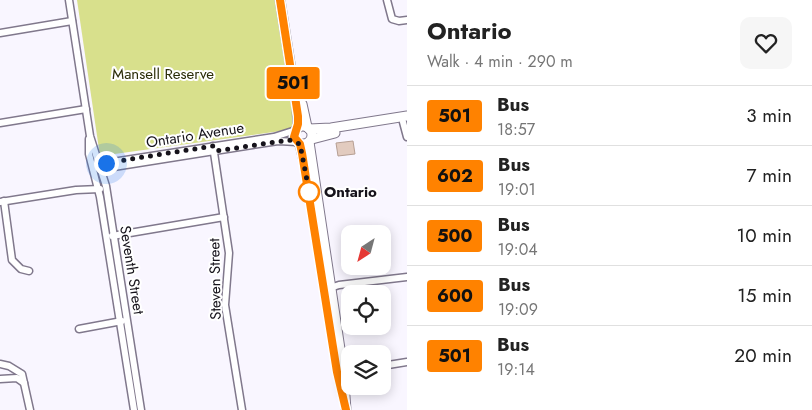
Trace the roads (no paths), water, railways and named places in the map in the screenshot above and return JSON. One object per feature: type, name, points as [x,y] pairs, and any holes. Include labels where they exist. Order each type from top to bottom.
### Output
[{"type":"street","name":"Seventh Street","points":[[69,0],[90,136],[92,164],[99,169]]},
{"type":"street","points":[[280,0],[297,108],[303,128]]},
{"type":"street","points":[[286,0],[304,142],[328,289],[341,352]]},
{"type":"street","points":[[387,0],[392,19],[399,21],[407,20]]},
{"type":"street","points":[[0,33],[72,21]]},
{"type":"street","points":[[0,123],[86,110]]},
{"type":"street","points":[[406,120],[407,137]]},
{"type":"street","name":"Ontario Avenue","points":[[213,150],[274,137],[303,128],[331,128],[406,120]]},
{"type":"street","name":"Ontario Avenue","points":[[99,169],[106,163],[278,141],[304,142],[332,133],[406,120]]},
{"type":"street","points":[[303,128],[294,134],[304,142]]},
{"type":"street","name":"Seventh Street","points":[[90,136],[106,186],[141,410]]},
{"type":"street","name":"Steven Street","points":[[213,150],[229,252],[225,305],[242,410]]},
{"type":"street","name":"Seventh Street","points":[[99,169],[98,186],[134,410]]},
{"type":"street","points":[[29,271],[21,268],[12,260],[2,201],[106,186]]},
{"type":"street","points":[[106,235],[224,218]]},
{"type":"street","points":[[328,289],[407,277]]},
{"type":"street","points":[[79,328],[127,320]]},
{"type":"street","points":[[391,365],[407,362]]},
{"type":"street","points":[[0,364],[22,374],[30,410]]},
{"type":"street","points":[[0,379],[17,378],[25,383]]},
{"type":"place","name":"Ontario","points":[[309,192]]},
{"type":"park label","name":"Mansell Reserve","points":[[163,74]]}]
